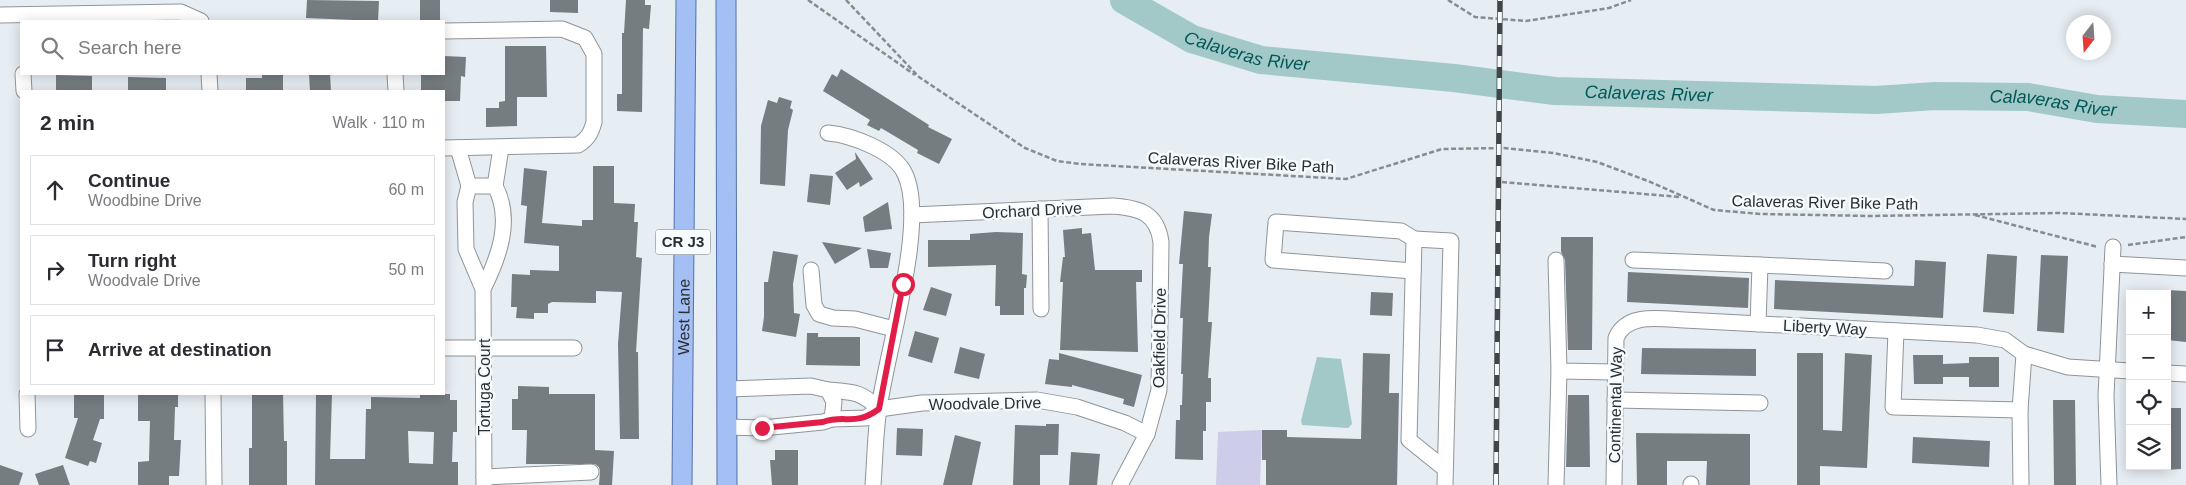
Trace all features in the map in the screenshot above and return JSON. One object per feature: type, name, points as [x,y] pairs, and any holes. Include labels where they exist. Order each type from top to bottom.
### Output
[{"type":"main road","name":"West Lane","points":[[682,485],[686,0]]},
{"type":"main road","name":"CR J3","points":[[726,0],[727,485]]},
{"type":"street","points":[[0,15],[23,18],[181,12],[199,20]]},
{"type":"street","points":[[445,31],[562,29],[585,38],[591,46],[594,54],[594,122],[586,140],[578,145],[568,147],[451,148],[469,186],[495,186],[501,148]]},
{"type":"street","points":[[23,75],[24,90]]},
{"type":"street","points":[[209,75],[210,90]]},
{"type":"street","points":[[395,75],[396,90]]},
{"type":"street","points":[[828,133],[843,134],[857,139],[900,163],[906,175],[912,215],[903,284],[879,409],[873,485]]},
{"type":"street","name":"Tortuga Court","points":[[469,186],[465,202],[466,249],[483,290],[484,481]]},
{"type":"street","name":"Tortuga Court","points":[[483,290],[498,260],[502,244],[502,204],[495,186]]},
{"type":"street","name":"Orchard Drive","points":[[912,215],[1113,206],[1134,208],[1150,216]]},
{"type":"street","points":[[1040,209],[1041,309]]},
{"type":"street","name":"Oakfield Drive","points":[[1120,485],[1147,434],[1159,390],[1159,228],[1150,216]]},
{"type":"street","points":[[1413,271],[1273,260],[1276,222],[1401,232],[1414,239],[1451,240],[1445,485]]},
{"type":"street","points":[[1414,239],[1409,440],[1445,469]]},
{"type":"street","points":[[2109,485],[2106,396],[2113,247]]},
{"type":"street","points":[[1556,260],[1559,371],[1556,485]]},
{"type":"street","points":[[1633,260],[1885,271]]},
{"type":"street","points":[[2112,264],[2186,268]]},
{"type":"street","points":[[1758,324],[1760,265]]},
{"type":"street","points":[[811,270],[814,306],[819,314],[833,318],[855,319],[894,329]]},
{"type":"street","name":"Liberty Way","points":[[1622,326],[1646,319],[1977,335],[2005,340],[2024,354],[2073,368],[2126,371]]},
{"type":"street","name":"Continental Way","points":[[1614,485],[1616,338],[1622,326]]},
{"type":"street","points":[[1896,331],[1893,407],[2020,410]]},
{"type":"street","points":[[445,348],[574,348]]},
{"type":"street","points":[[2021,485],[2020,410],[2024,354]]},
{"type":"street","points":[[1559,371],[1615,372]]},
{"type":"street","points":[[2171,373],[2186,374]]},
{"type":"street","points":[[728,389],[810,386],[828,390],[849,391],[867,397],[879,409]]},
{"type":"street","points":[[828,390],[834,402],[832,419]]},
{"type":"street","points":[[27,395],[28,429]]},
{"type":"street","points":[[213,395],[214,485]]},
{"type":"street","name":"Woodvale Drive","points":[[728,427],[762,428],[823,422],[832,419],[866,418],[879,409],[922,403],[1037,400],[1085,410],[1125,423],[1147,434]]},
{"type":"street","points":[[1615,400],[1760,403]]},
{"type":"street","points":[[484,481],[591,472]]},
{"type":"path","points":[[808,0],[874,48],[919,77]]},
{"type":"path","name":"Calaveras River Bike Path","points":[[846,0],[919,77],[1025,148],[1057,161],[1080,164],[1346,179],[1442,149],[1504,148],[1553,153],[1597,162],[1648,180],[1714,210],[1761,214],[1871,216],[2060,213],[2186,219]]},
{"type":"path","points":[[1448,0],[1475,17],[1526,21],[1609,8],[1631,0]]},
{"type":"path","points":[[1502,182],[1682,197]]},
{"type":"path","points":[[1973,214],[2102,248],[2186,237]]},
{"type":"shaded area","points":[[1317,357],[1341,359],[1352,424],[1348,428],[1302,425],[1301,421]]},
{"type":"shaded area","points":[[1262,430],[1260,485],[1216,485],[1218,432]]},
{"type":"building","points":[[307,0],[379,1],[378,20],[306,18]]},
{"type":"building","points":[[420,0],[440,0],[440,20],[420,20]]},
{"type":"building","points":[[550,0],[578,0],[578,13],[550,12]]},
{"type":"building","points":[[626,0],[645,0],[645,5],[651,5],[649,29],[643,28],[642,112],[617,111],[617,94],[622,94],[622,33],[624,33]]},
{"type":"building","points":[[505,46],[546,46],[547,97],[517,97],[517,126],[486,127],[486,108],[499,108],[499,102],[505,101]]},
{"type":"building","points":[[445,56],[466,57],[465,77],[461,76],[460,101],[445,101],[445,90],[421,90],[421,75],[445,75]]},
{"type":"building","points":[[841,69],[929,125],[928,127],[952,139],[939,164],[917,153],[918,150],[881,128],[879,131],[867,125],[870,120],[823,91],[832,74],[837,77]]},
{"type":"building","points":[[56,75],[92,76],[92,90],[56,90]]},
{"type":"building","points":[[262,75],[283,75],[283,90],[246,90],[246,78],[262,78]]},
{"type":"building","points":[[309,75],[330,75],[331,90],[310,90]]},
{"type":"building","points":[[128,77],[166,78],[166,90],[128,90]]},
{"type":"building","points":[[779,97],[792,101],[790,108],[793,110],[788,130],[785,186],[760,184],[761,126],[768,100],[777,103]]},
{"type":"building","points":[[855,152],[873,179],[860,187],[859,182],[847,190],[835,173],[856,159]]},
{"type":"building","points":[[593,166],[614,166],[614,203],[635,204],[634,222],[638,222],[636,257],[642,258],[636,352],[638,352],[639,439],[620,439],[618,344],[622,292],[596,291],[596,303],[552,302],[548,304],[548,313],[534,313],[534,319],[516,318],[517,307],[511,307],[512,274],[530,275],[530,270],[559,271],[559,246],[524,243],[527,206],[521,205],[524,168],[547,171],[542,223],[582,226],[582,220],[593,220]]},
{"type":"building","points":[[810,174],[833,176],[830,205],[807,202]]},
{"type":"building","points":[[888,202],[892,229],[865,232],[863,217]]},
{"type":"building","points":[[1184,211],[1212,214],[1208,267],[1211,267],[1208,322],[1212,322],[1208,378],[1211,378],[1211,402],[1206,402],[1203,460],[1175,459],[1176,420],[1180,420],[1180,405],[1182,405],[1183,318],[1180,318],[1183,264],[1179,264]]},
{"type":"building","points":[[1082,228],[1082,234],[1091,233],[1095,270],[1142,270],[1142,282],[1136,282],[1138,352],[1060,350],[1063,282],[1060,282],[1063,257],[1065,257],[1063,230]]},
{"type":"building","points":[[996,232],[1023,233],[1022,274],[1027,275],[1026,288],[1024,288],[1024,315],[1000,315],[1000,306],[995,306],[996,265],[928,267],[928,240],[970,240],[970,234]]},
{"type":"building","points":[[1561,237],[1593,237],[1592,350],[1568,350],[1565,260],[1561,252]]},
{"type":"building","points":[[822,242],[862,248],[835,264]]},
{"type":"building","points":[[867,249],[891,253],[888,268],[870,268]]},
{"type":"building","points":[[773,251],[798,255],[793,284],[794,313],[800,314],[796,337],[762,331],[764,282],[768,282]]},
{"type":"building","points":[[1987,254],[2017,256],[2014,314],[1983,312]]},
{"type":"building","points":[[2041,255],[2068,256],[2064,333],[2037,331]]},
{"type":"building","points":[[1915,260],[1946,262],[1943,318],[1774,309],[1775,280],[1914,286]]},
{"type":"building","points":[[1628,272],[1749,278],[1748,308],[1627,302]]},
{"type":"building","points":[[931,287],[952,294],[946,316],[923,310]]},
{"type":"building","points":[[2171,290],[2186,291],[2186,342],[2171,340]]},
{"type":"building","points":[[1371,292],[1393,293],[1392,316],[1370,315]]},
{"type":"building","points":[[915,331],[939,338],[932,363],[908,356]]},
{"type":"building","points":[[807,333],[818,333],[818,337],[860,337],[860,366],[806,365]]},
{"type":"building","points":[[960,347],[985,354],[979,379],[954,373]]},
{"type":"building","points":[[1642,348],[1756,349],[1756,376],[1641,374]]},
{"type":"building","points":[[1059,353],[1142,375],[1134,407],[1123,404],[1124,399],[1072,385],[1072,387],[1045,384],[1049,359],[1059,360]]},
{"type":"building","points":[[1363,353],[1390,354],[1389,393],[1399,393],[1397,485],[1266,485],[1266,460],[1262,460],[1262,430],[1287,430],[1287,437],[1361,439]]},
{"type":"building","points":[[1797,353],[1823,353],[1823,430],[1842,431],[1845,353],[1872,355],[1867,468],[1820,466],[1820,485],[1797,485]]},
{"type":"building","points":[[1913,355],[1943,355],[1943,364],[1969,363],[1969,357],[1999,357],[1999,387],[1969,387],[1969,377],[1943,377],[1943,384],[1914,384]]},
{"type":"building","points":[[518,386],[549,387],[549,394],[595,394],[595,450],[614,451],[612,485],[599,485],[600,471],[599,467],[595,464],[526,464],[527,430],[512,430],[512,399],[518,399]]},
{"type":"building","points":[[450,394],[450,400],[457,400],[457,432],[453,432],[452,462],[458,462],[458,485],[315,485],[316,395],[332,395],[330,459],[365,459],[366,409],[371,409],[371,397],[420,398],[420,395]],"holes":[[[408,431],[434,432],[433,464],[409,463]]]},
{"type":"building","points":[[74,395],[104,395],[104,419],[100,419],[93,440],[102,443],[96,463],[90,461],[88,466],[65,458],[78,418],[74,418]]},
{"type":"building","points":[[138,395],[178,395],[178,407],[175,407],[174,440],[181,440],[179,476],[169,476],[169,485],[138,485],[138,462],[149,461],[150,421],[138,421]]},
{"type":"building","points":[[252,395],[283,395],[284,441],[287,441],[287,485],[249,485],[249,448],[252,448]]},
{"type":"building","points":[[1568,395],[1589,395],[1590,467],[1566,467]]},
{"type":"building","points":[[2053,400],[2075,400],[2076,485],[2054,485]]},
{"type":"building","points":[[2171,408],[2181,408],[2181,469],[2171,470]]},
{"type":"building","points":[[1046,424],[1059,424],[1058,455],[1040,455],[1040,485],[1013,485],[1015,425],[1046,426]]},
{"type":"building","points":[[897,428],[923,429],[922,456],[896,455]]},
{"type":"building","points":[[1636,433],[1750,434],[1750,485],[1706,485],[1707,461],[1667,461],[1667,485],[1637,485]]},
{"type":"building","points":[[955,435],[981,442],[972,485],[943,485]]},
{"type":"building","points":[[1913,437],[1990,441],[1989,467],[1912,463]]},
{"type":"building","points":[[775,450],[798,450],[798,485],[772,485],[770,460],[775,460]]},
{"type":"building","points":[[1071,452],[1100,454],[1097,485],[1069,485]]},
{"type":"building","points":[[0,465],[23,473],[19,485],[0,485]]},
{"type":"building","points":[[63,465],[70,485],[39,485],[35,474]]},
{"type":"waterway","name":"Calaveras River","points":[[1124,0],[1192,39],[1261,60],[1454,78],[1555,91],[1876,100],[1935,96],[2028,97],[2097,109],[2186,114]]},
{"type":"railway","points":[[1496,485],[1500,0]]},
{"type":"route","points":[[762,428],[823,422],[832,419],[866,418],[879,409],[903,284]]}]
